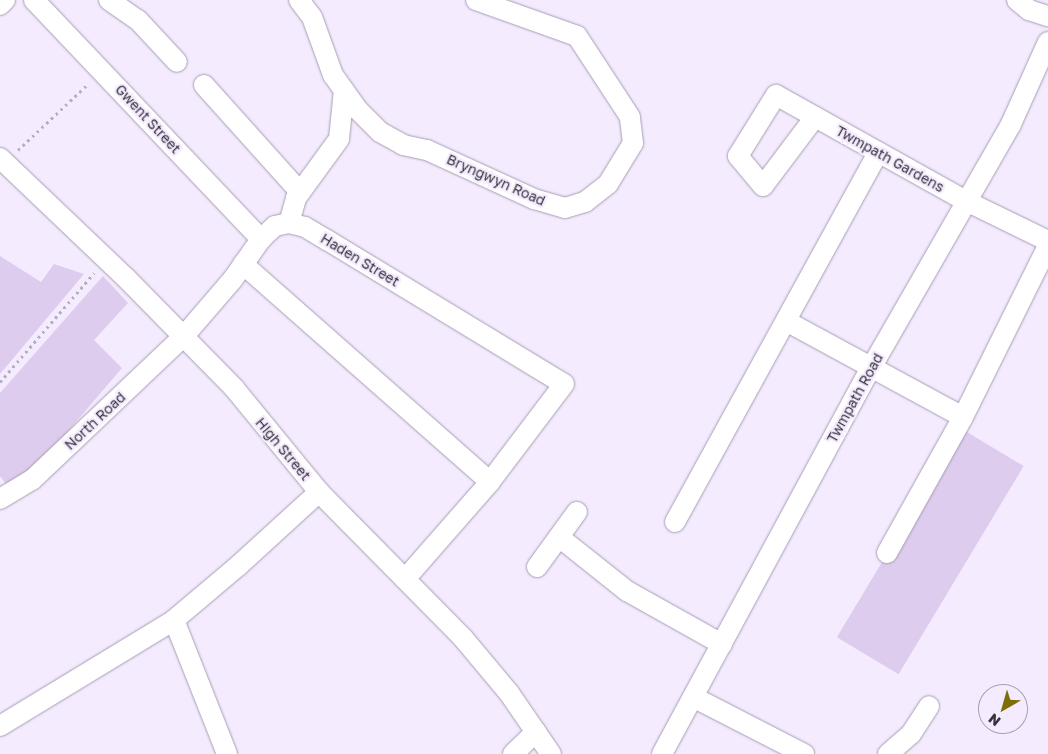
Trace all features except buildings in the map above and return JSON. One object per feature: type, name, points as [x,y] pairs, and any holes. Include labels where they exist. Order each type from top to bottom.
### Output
[{"type":"street","points":[[0,5],[4,0]]},
{"type":"street","name":"Gwent Street","points":[[34,0],[261,239]]},
{"type":"street","points":[[109,0],[138,20],[177,62]]},
{"type":"street","name":"Bryngwyn Road","points":[[299,0],[312,17],[332,75],[358,110],[380,132],[404,145],[428,150],[534,199],[565,208],[585,202],[608,184],[633,143],[630,117],[577,36],[476,0]]},
{"type":"street","points":[[1017,0],[1029,10],[1048,16]]},
{"type":"street","name":"Twmpath Road","points":[[662,754],[872,366],[1011,124],[1048,42]]},
{"type":"street","points":[[204,85],[300,192]]},
{"type":"street","points":[[184,336],[261,239],[275,226],[289,223],[296,198],[339,139],[344,90]]},
{"type":"street","name":"Twmpath Gardens","points":[[815,117],[966,201],[1048,241]]},
{"type":"street","points":[[674,522],[878,152]]},
{"type":"street","name":"High Street","points":[[2,160],[106,259],[234,388],[319,492],[463,638],[509,693],[551,754]]},
{"type":"street","name":"Haden Street","points":[[289,223],[305,228],[327,240],[564,384],[490,482]]},
{"type":"street","points":[[887,553],[963,417],[1048,246]]},
{"type":"street","points":[[243,264],[490,482],[405,579]]},
{"type":"street","points":[[786,321],[963,417]]},
{"type":"street","name":"North Road","points":[[0,499],[32,480],[184,336]]},
{"type":"street","points":[[0,726],[174,620],[319,492]]},
{"type":"street","points":[[537,567],[577,512]]},
{"type":"street","points":[[559,537],[627,591],[722,644]]},
{"type":"street","points":[[174,620],[227,754]]},
{"type":"street","points":[[693,697],[804,754]]},
{"type":"street","points":[[888,754],[911,734],[929,706]]},
{"type":"street","points":[[513,754],[536,732]]},
{"type":"path","points":[[2,160],[101,71]]},
{"type":"path","points":[[0,382],[106,259]]},
{"type":"shaded area","points":[[0,256],[41,282],[54,264],[84,274],[0,374]]},
{"type":"shaded area","points":[[103,276],[128,303],[94,340],[122,368],[34,471],[6,484],[0,476],[0,393]]},
{"type":"shaded area","points":[[962,429],[1024,466],[899,674],[837,637]]}]
